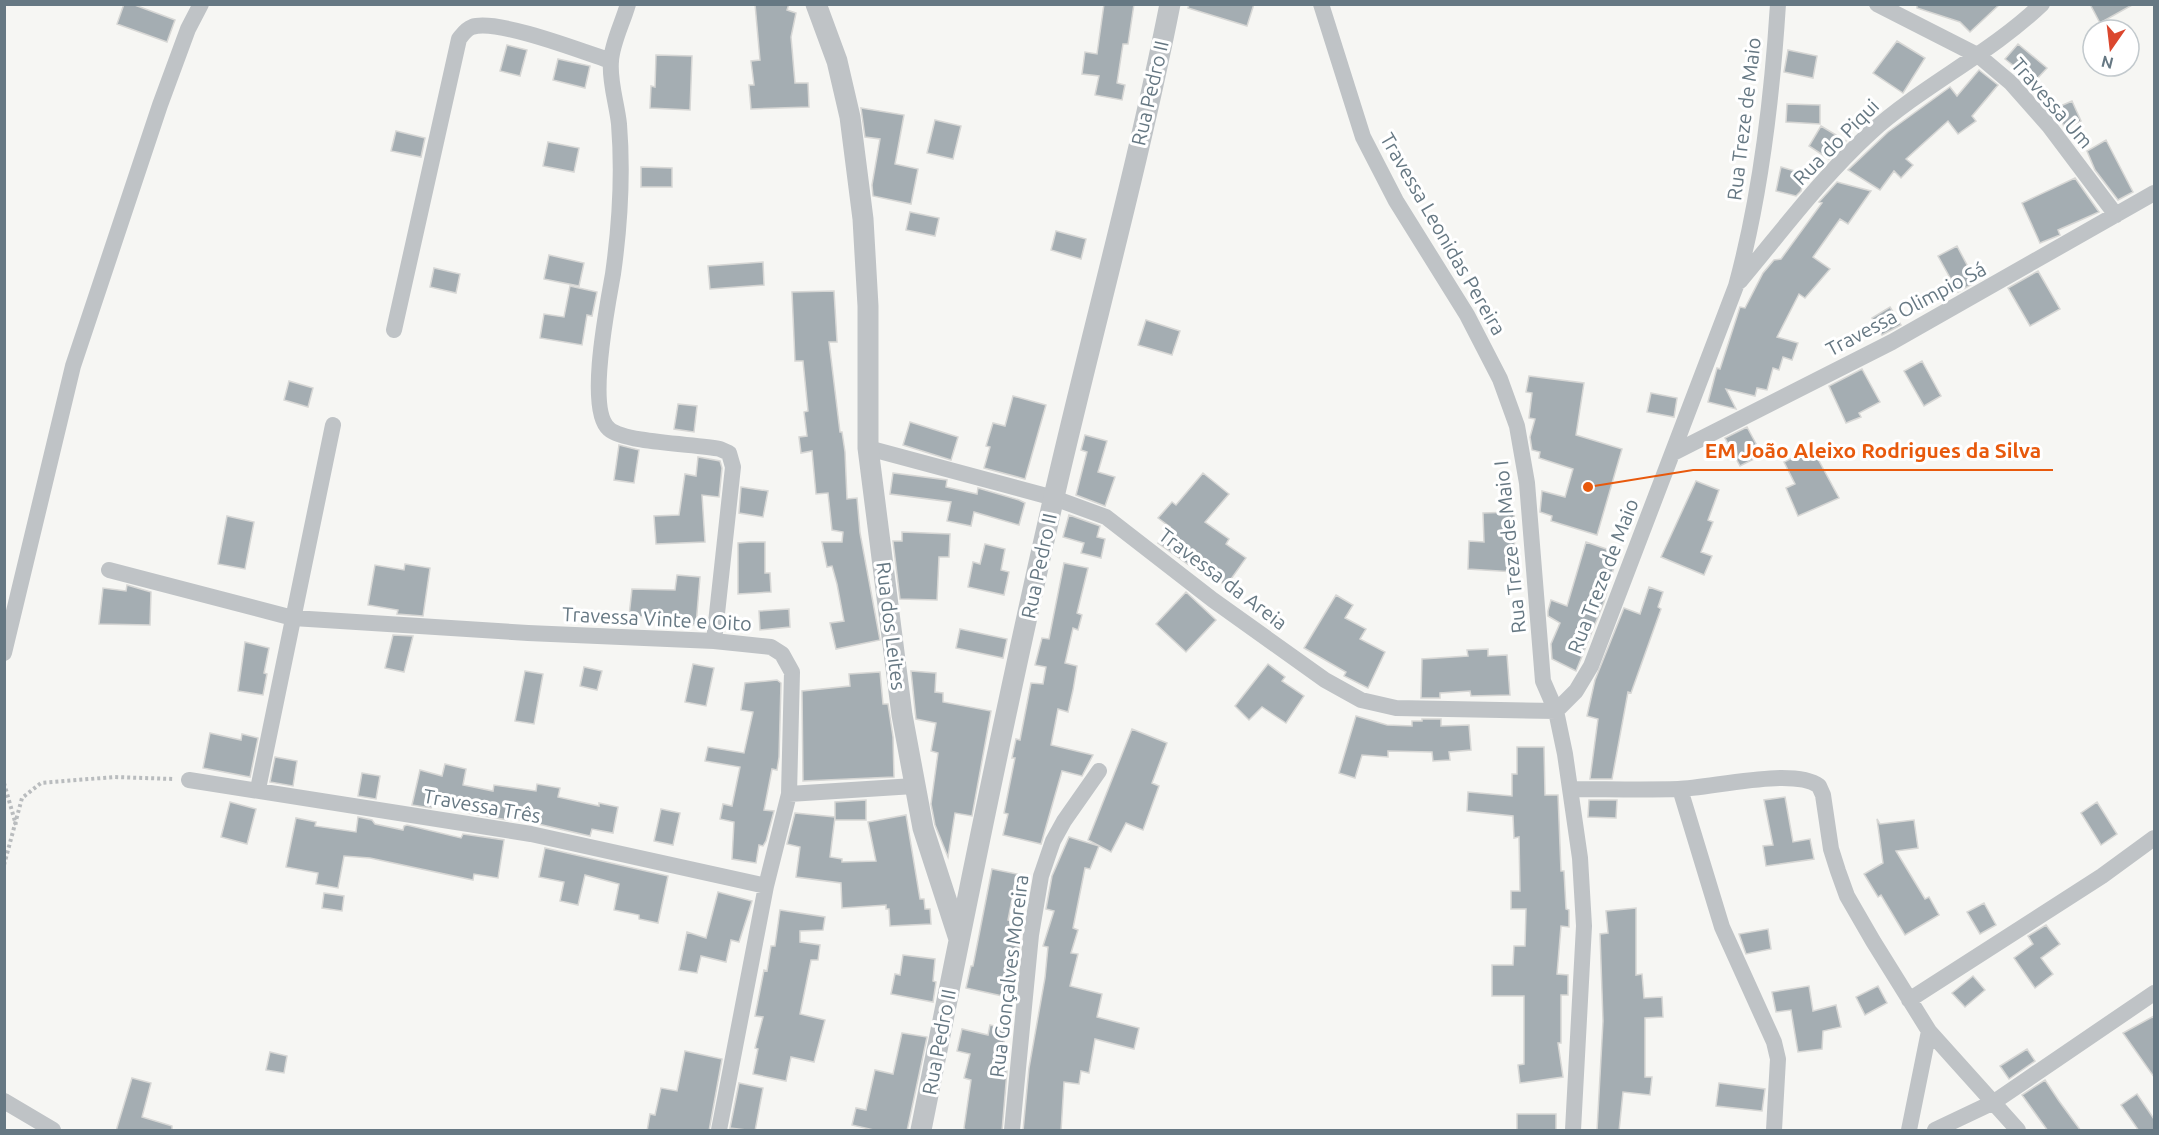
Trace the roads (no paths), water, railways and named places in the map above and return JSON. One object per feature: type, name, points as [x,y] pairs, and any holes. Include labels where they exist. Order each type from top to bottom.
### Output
[{"type":"street","points":[[4,653],[73,366],[160,105],[188,28],[201,4]]},
{"type":"street","points":[[628,4],[610,61],[619,124],[621,191],[616,251],[599,372],[598,399],[602,417],[608,429],[625,436],[708,447],[729,453],[733,467],[714,641]]},
{"type":"street","name":"Rua dos Leites","points":[[816,4],[837,61],[850,117],[863,219],[868,306],[868,448],[914,786],[923,828],[960,939]]},
{"type":"street","name":"Rua Pedro II","points":[[921,1131],[986,806],[1054,498],[1085,375],[1170,4]]},
{"type":"street","name":"Travessa Leonidas Pereira","points":[[1322,4],[1363,137],[1396,201],[1467,315],[1500,379]]},
{"type":"street","name":"Rua Treze de Maio","points":[[1556,711],[1576,691],[1591,666],[1736,286],[1750,234],[1763,159],[1778,4]]},
{"type":"street","name":"Travessa Um","points":[[1877,4],[1979,56],[2012,83],[2032,105],[2116,215]]},
{"type":"street","name":"Rua do Piqui","points":[[1736,286],[1838,165],[1870,133],[1898,110],[2016,29],[2042,4]]},
{"type":"street","points":[[394,330],[459,39],[473,27],[488,25],[610,61]]},
{"type":"street","name":"Travessa Olimpio Sá","points":[[1673,453],[1892,342],[2037,262],[2154,193]]},
{"type":"street","name":"Rua Treze de Maio I","points":[[1500,379],[1517,426],[1527,483],[1543,681],[1556,711]]},
{"type":"street","points":[[258,789],[333,425]]},
{"type":"street","name":"Travessa da Areia","points":[[868,448],[1054,498],[1106,517],[1232,614],[1325,680],[1361,700],[1396,708],[1556,711]]},
{"type":"street","name":"Travessa Vinte e Oito","points":[[109,570],[293,618],[528,633],[714,641],[771,647],[782,654],[788,661],[792,672],[793,723],[789,794],[766,886],[719,1131]]},
{"type":"street","points":[[1556,711],[1571,789],[1580,858],[1584,926],[1573,1131]]},
{"type":"street","name":"Rua Gonçalves Moreira","points":[[1012,1131],[1031,935],[1041,876],[1053,841],[1064,821],[1099,771]]},
{"type":"street","points":[[1571,789],[1680,789],[1785,778],[1804,779],[1819,786],[1823,795],[1831,849],[1847,896],[1929,1031],[2018,1131]]},
{"type":"street","name":"Travessa Três","points":[[189,780],[258,789],[531,834],[766,886]]},
{"type":"street","points":[[789,794],[914,786]]},
{"type":"street","points":[[1680,789],[1722,927],[1774,1042],[1778,1059],[1774,1131]]},
{"type":"street","points":[[1910,1000],[2102,876],[2154,838]]},
{"type":"street","points":[[1935,1131],[1994,1102],[2154,993]]},
{"type":"street","points":[[1909,1131],[1929,1031]]},
{"type":"street","points":[[4,1101],[53,1131]]},
{"type":"place","name":"EM João Aleixo Rodrigues da Silva","points":[[1588,487]]}]
